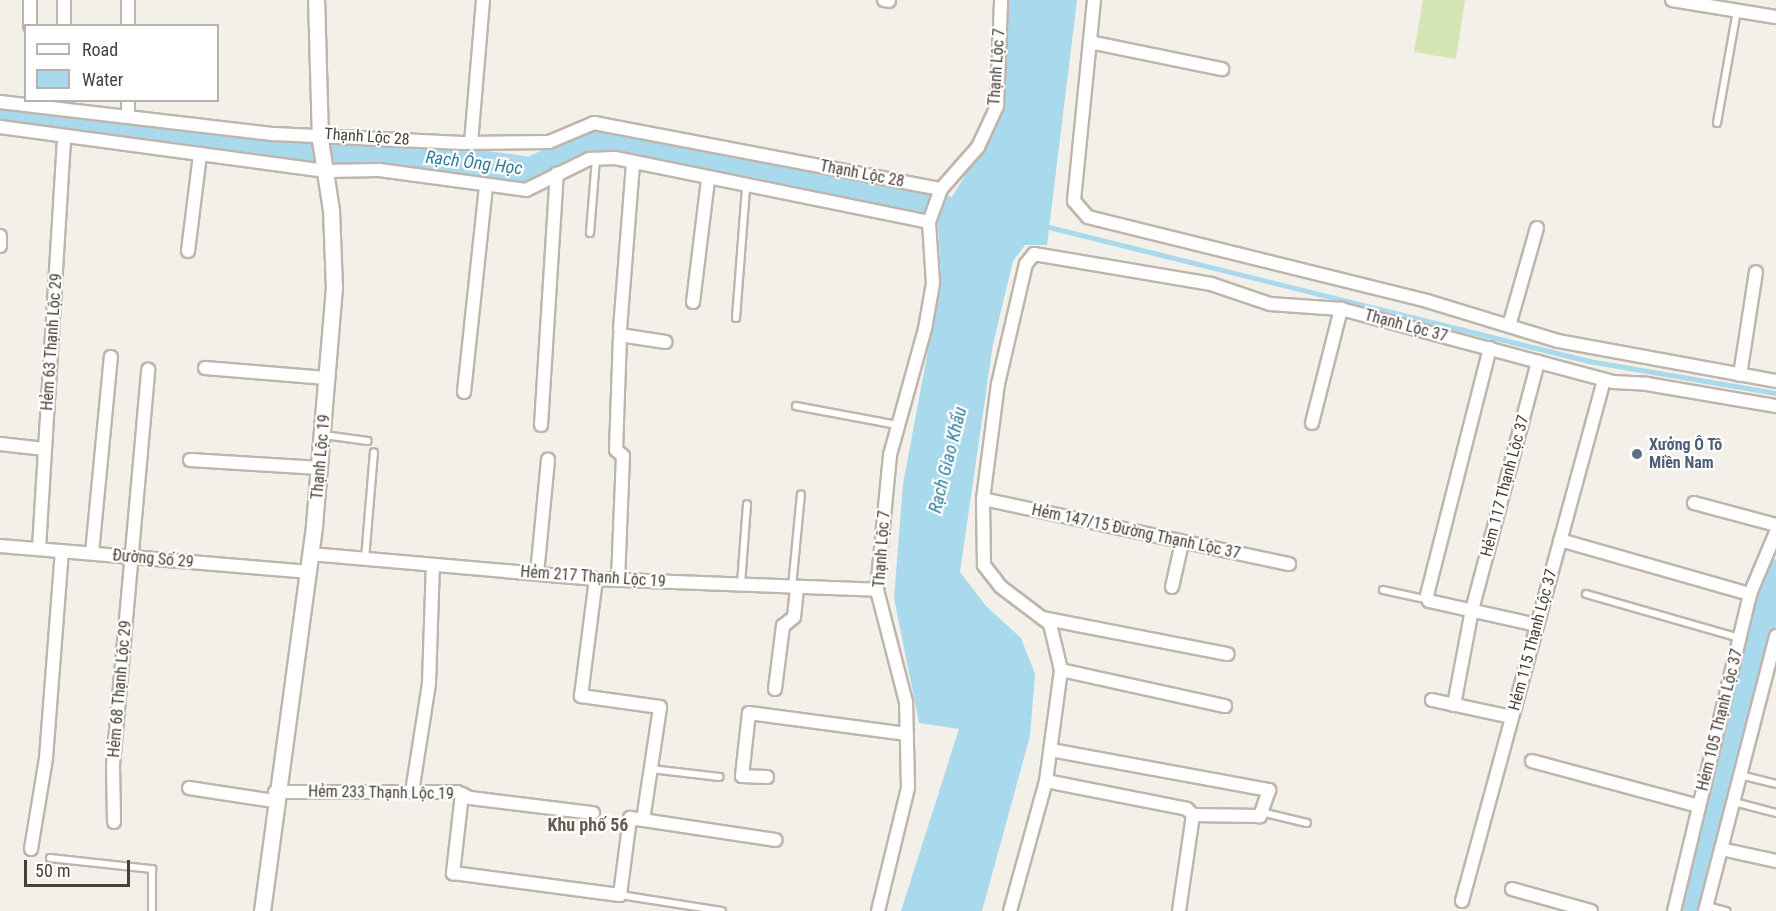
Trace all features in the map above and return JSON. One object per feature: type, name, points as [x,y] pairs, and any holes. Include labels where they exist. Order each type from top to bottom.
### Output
[{"type":"street","points":[[30,0],[30,24]]},
{"type":"street","points":[[64,0],[64,24]]},
{"type":"street","points":[[128,0],[128,24]]},
{"type":"street","name":"Thạnh Lộc 19","points":[[262,911],[274,797],[310,554],[320,468],[334,288],[332,210],[323,168],[320,137],[316,0]]},
{"type":"street","points":[[471,142],[483,0]]},
{"type":"street","name":"Thạnh Lộc 7","points":[[941,189],[978,147],[997,106],[1001,0]]},
{"type":"street","points":[[1094,0],[1074,201],[1088,217],[1427,301],[1558,341],[1776,381]]},
{"type":"street","points":[[1672,0],[1734,7],[1776,17]]},
{"type":"street","points":[[1090,42],[1222,69]]},
{"type":"street","name":"Thạnh Lộc 28","points":[[0,102],[62,104],[128,117],[320,137],[549,142],[594,123],[941,189]]},
{"type":"street","points":[[128,102],[128,117]]},
{"type":"street","name":"Thạnh Lộc 28","points":[[0,127],[200,154],[323,168],[379,170],[526,190],[557,174],[596,159],[633,163],[929,222]]},
{"type":"street","name":"Hẻm 63 Thạnh Lộc 29","points":[[39,548],[64,136]]},
{"type":"street","points":[[188,250],[200,154]]},
{"type":"street","points":[[620,329],[633,163]]},
{"type":"street","points":[[541,425],[557,174]]},
{"type":"street","points":[[693,302],[708,179]]},
{"type":"street","points":[[464,392],[486,185]]},
{"type":"street","points":[[929,222],[941,189]]},
{"type":"street","name":"Thạnh Lộc 7","points":[[878,911],[908,788],[906,702],[877,590],[890,455],[933,283],[929,222]]},
{"type":"street","points":[[1509,326],[1538,228]]},
{"type":"street","points":[[0,236],[0,246]]},
{"type":"street","name":"Thạnh Lộc 37","points":[[983,499],[998,384],[1026,264],[1034,254],[1211,284],[1270,304],[1341,309],[1604,380],[1776,406]]},
{"type":"street","points":[[1740,375],[1756,272]]},
{"type":"street","points":[[1312,423],[1341,309]]},
{"type":"street","points":[[618,580],[623,456],[616,450],[620,335],[665,342]]},
{"type":"street","points":[[1490,348],[1427,589],[1429,601],[1537,625]]},
{"type":"street","points":[[92,553],[111,357]]},
{"type":"street","name":"Hẻm 117 Thạnh Lộc 37","points":[[1454,705],[1472,610],[1538,362]]},
{"type":"street","points":[[205,368],[327,378]]},
{"type":"street","name":"Hẻm 68 Thạnh Lộc 29","points":[[114,822],[113,765],[148,370]]},
{"type":"street","name":"Hẻm 115 Thạnh Lộc 37","points":[[1462,901],[1604,380]]},
{"type":"street","points":[[0,444],[45,449]]},
{"type":"street","points":[[190,460],[320,468]]},
{"type":"street","points":[[537,574],[548,460]]},
{"type":"street","points":[[983,499],[984,565],[1001,587],[1050,624],[1061,670],[1046,781],[1010,911]]},
{"type":"street","name":"Hẻm 147/15 Đường Thạnh Lộc 37","points":[[983,499],[1289,564]]},
{"type":"street","points":[[1694,503],[1776,525]]},
{"type":"street","name":"Hẻm 105 Thạnh Lộc 37","points":[[1674,911],[1750,594],[1776,532]]},
{"type":"street","points":[[1560,540],[1750,594]]},
{"type":"street","points":[[1172,587],[1182,543]]},
{"type":"street","name":"Đường Số 29","points":[[0,546],[307,572]]},
{"type":"street","points":[[31,849],[46,759],[62,552]]},
{"type":"street","name":"Hẻm 217 Thạnh Lộc 19","points":[[310,554],[596,579],[795,589],[877,590]]},
{"type":"street","points":[[412,792],[429,683],[433,565]]},
{"type":"street","points":[[596,579],[581,696],[660,707],[643,820]]},
{"type":"street","points":[[775,689],[783,626],[794,612],[795,589]]},
{"type":"street","points":[[1041,617],[1228,654]]},
{"type":"street","points":[[1706,909],[1740,775],[1770,686],[1776,636]]},
{"type":"street","points":[[1061,670],[1225,706]]},
{"type":"street","points":[[1432,700],[1512,717]]},
{"type":"street","points":[[767,777],[742,776],[749,713],[907,734]]},
{"type":"street","points":[[1046,781],[1187,809],[1193,815],[1265,813],[1270,793],[1262,787],[1052,750]]},
{"type":"street","points":[[1532,761],[1699,806]]},
{"type":"street","name":"Hẻm 233 Thạnh Lộc 19","points":[[189,788],[274,797],[412,792],[462,794],[593,813]]},
{"type":"street","points":[[462,794],[453,873],[620,895],[630,818],[776,840]]},
{"type":"street","points":[[1179,911],[1193,815]]},
{"type":"street","points":[[1721,849],[1776,861]]},
{"type":"street","points":[[1512,889],[1591,911]]},
{"type":"lane","points":[[1717,123],[1734,7]]},
{"type":"lane","points":[[590,232],[596,159]]},
{"type":"lane","points":[[736,318],[746,187]]},
{"type":"lane","points":[[796,406],[898,425]]},
{"type":"lane","points":[[323,435],[368,441]]},
{"type":"lane","points":[[365,559],[374,452]]},
{"type":"lane","points":[[795,589],[801,494]]},
{"type":"lane","points":[[741,585],[747,504]]},
{"type":"lane","points":[[1383,590],[1429,601]]},
{"type":"lane","points":[[1586,594],[1740,638]]},
{"type":"lane","points":[[651,769],[720,777]]},
{"type":"lane","points":[[1740,775],[1776,784]]},
{"type":"lane","points":[[1733,802],[1776,813]]},
{"type":"lane","points":[[1265,813],[1307,824]]},
{"type":"lane","points":[[50,858],[152,869],[152,911]]},
{"type":"lane","points":[[620,895],[722,911]]},
{"type":"lane","points":[[1706,909],[1726,911]]},
{"type":"green space","points":[[1423,0],[1465,0],[1456,59],[1414,52]]},
{"type":"water","name":"Rạch Giao Khẩu","points":[[1008,0],[1077,0],[1047,245],[1025,245],[1013,261],[993,344],[960,572],[986,606],[1021,638],[1035,674],[1030,736],[982,911],[901,911],[959,729],[919,723],[894,598],[903,484],[941,281],[938,220],[992,131],[1004,99]]},
{"type":"waterway","name":"Rạch Ông Học","points":[[0,112],[304,151],[420,155],[531,170],[593,139],[977,215]]},
{"type":"waterway","points":[[1045,226],[1589,361],[1776,393]]},
{"type":"waterway","points":[[1691,911],[1776,573]]},
{"type":"place","name":"Xưởng Ô Tô Miền Nam","points":[[1637,454]]},
{"type":"district","name":"Khu phố 56","points":[[588,825]]}]
